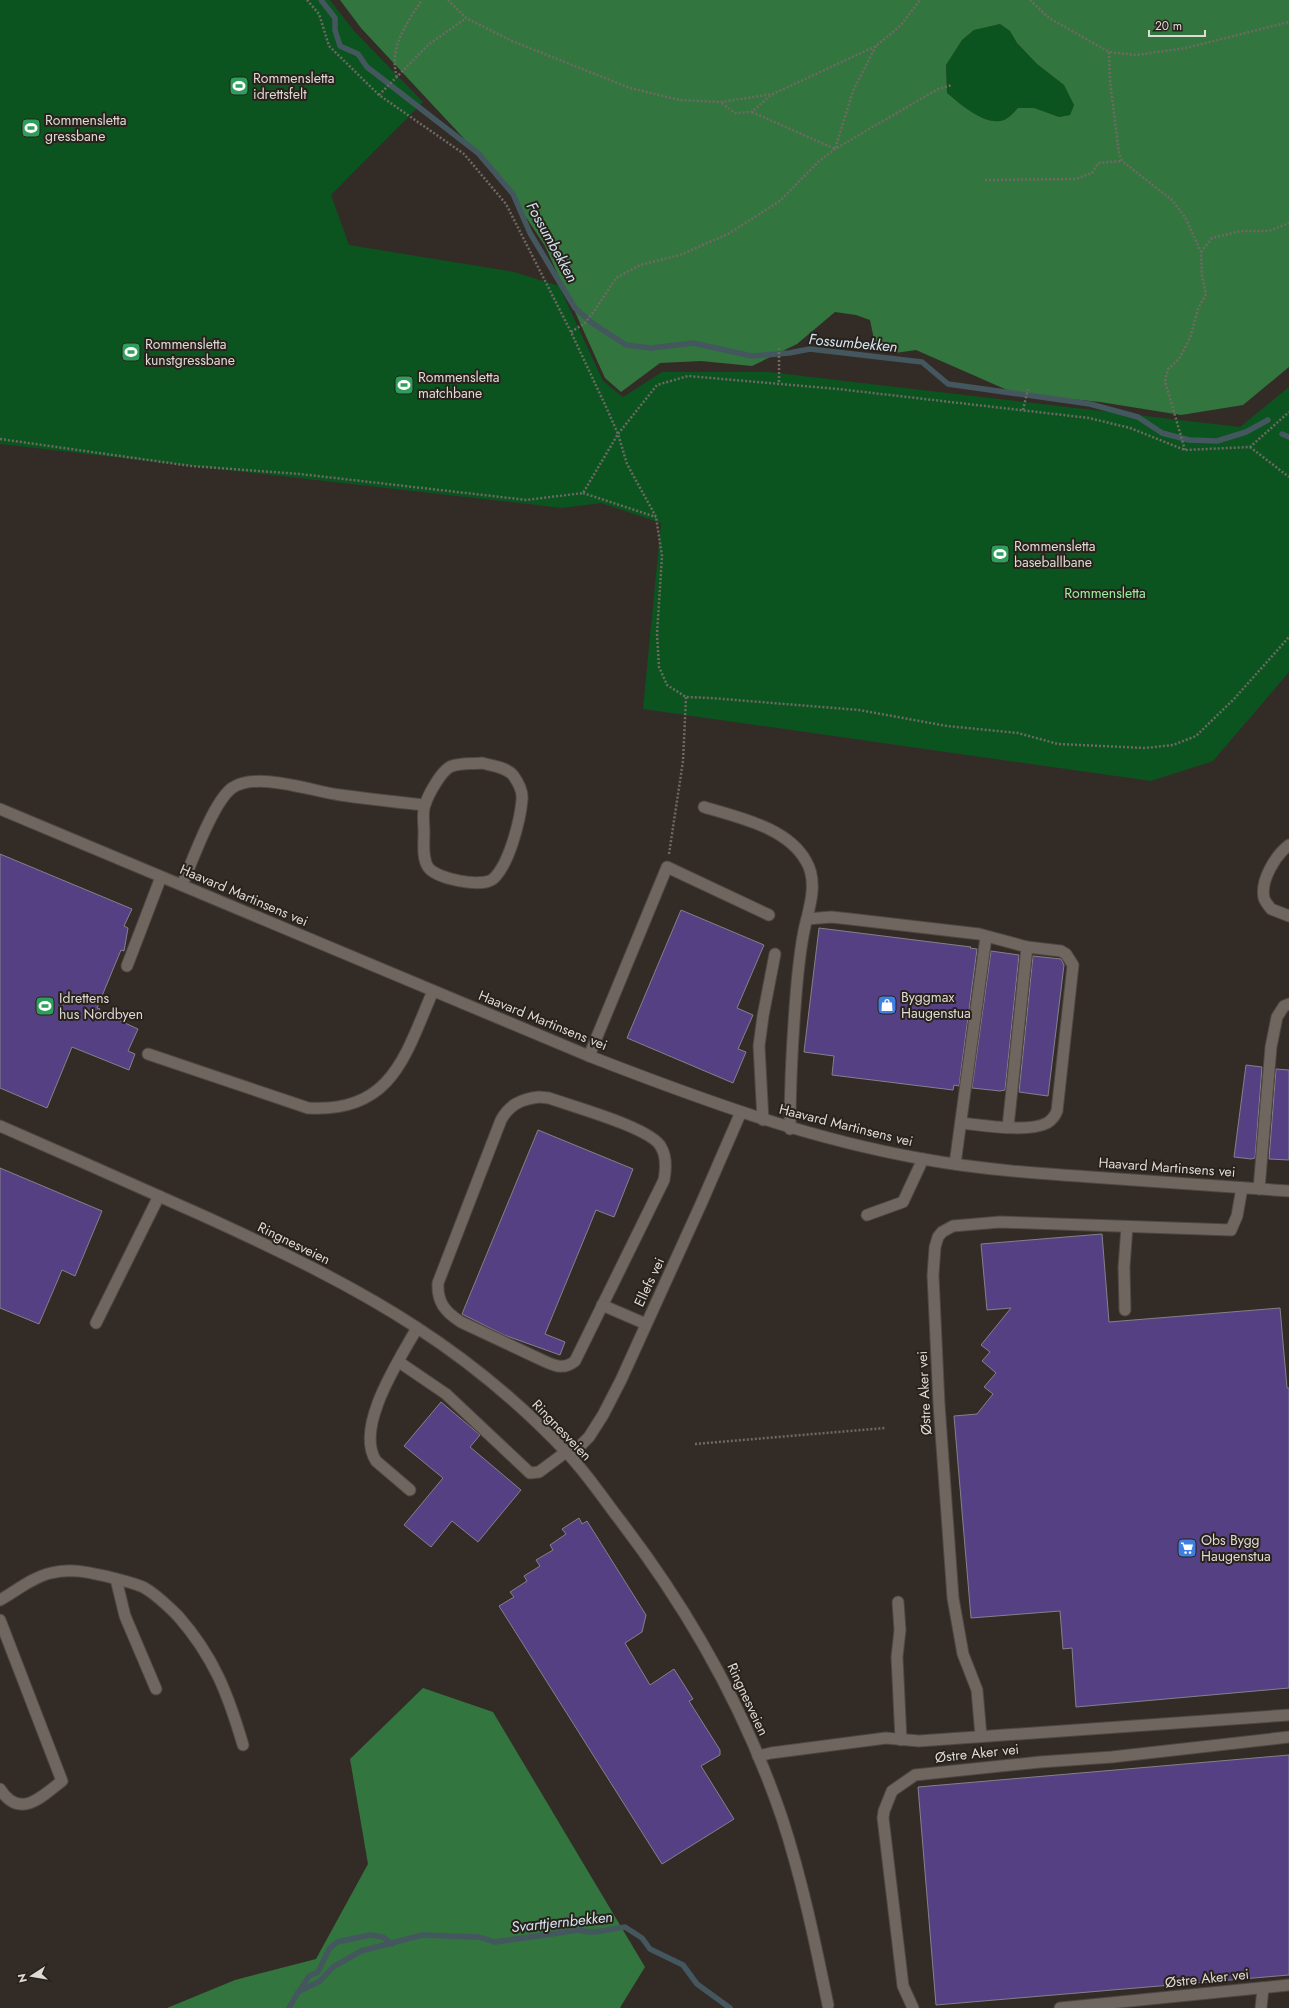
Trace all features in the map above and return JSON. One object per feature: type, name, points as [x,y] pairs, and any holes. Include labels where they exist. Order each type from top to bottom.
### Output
[{"type":"street","points":[[482,763],[504,768],[512,774],[520,786],[522,799],[510,853],[494,878],[487,882],[476,884],[432,872],[427,866],[424,857],[424,806],[443,772],[452,766],[482,763]]},
{"type":"street","points":[[182,886],[219,803],[232,788],[245,782],[278,783],[339,795],[424,806]]},
{"type":"street","points":[[704,807],[764,828],[781,836],[796,848],[806,860],[812,878],[810,910],[798,961],[790,1069],[790,1129]]},
{"type":"street","name":"Haavard Martinsens vei","points":[[0,809],[589,1056],[674,1089],[790,1129],[850,1144],[955,1164],[1032,1173],[1289,1191]]},
{"type":"street","points":[[1289,845],[1280,852],[1270,868],[1265,884],[1264,898],[1271,909],[1289,916]]},
{"type":"street","points":[[589,1056],[667,867],[769,915]]},
{"type":"street","name":"Haavard Martinsens vei","points":[[128,966],[162,877]]},
{"type":"street","points":[[807,919],[850,919],[979,934],[1026,947],[1061,951],[1066,954],[1072,965],[1057,1112],[1054,1117],[1047,1123],[1023,1128],[961,1123]]},
{"type":"street","points":[[955,1164],[986,937]]},
{"type":"street","points":[[1008,1127],[1026,947]]},
{"type":"street","points":[[763,1120],[759,1046],[775,954]]},
{"type":"street","points":[[148,1054],[308,1108],[326,1109],[347,1106],[364,1100],[381,1089],[394,1073],[406,1053],[434,991]]},
{"type":"street","points":[[1259,1189],[1271,1046],[1277,1017],[1284,1006],[1289,1004]]},
{"type":"street","points":[[549,1098],[640,1130],[655,1140],[661,1147],[666,1169],[664,1180],[602,1305],[574,1361],[564,1367],[555,1366],[544,1362],[461,1322],[452,1316],[440,1302],[438,1283],[500,1120],[506,1110],[527,1099],[549,1098]]},
{"type":"street","name":"Ellefs vei","points":[[399,1362],[446,1394],[530,1473],[540,1472],[568,1454],[589,1437],[603,1415],[701,1204],[741,1112]]},
{"type":"street","name":"Ringnesveien","points":[[0,1126],[276,1249],[352,1288],[417,1328],[471,1368],[527,1413],[568,1454],[652,1562],[684,1610],[712,1657],[737,1707],[782,1817],[799,1876],[827,2007]]},
{"type":"street","name":"Haavard Martinsens vei","points":[[866,1215],[903,1202],[923,1159]]},
{"type":"street","name":"Haavard Martinsens vei","points":[[1231,1230],[1236,1216],[1242,1188]]},
{"type":"street","points":[[96,1323],[159,1196]]},
{"type":"street","name":"Østre Aker vei","points":[[981,1736],[978,1690],[963,1654],[953,1598],[939,1404],[933,1275],[935,1247],[942,1232],[953,1226],[1000,1222],[1231,1230]]},
{"type":"street","points":[[1126,1310],[1124,1267],[1127,1227]]},
{"type":"street","points":[[602,1305],[646,1324]]},
{"type":"street","points":[[410,1490],[376,1461],[372,1455],[369,1439],[375,1411],[417,1328]]},
{"type":"street","points":[[0,1600],[44,1575],[53,1572],[79,1571],[116,1579],[143,1587],[167,1605],[188,1628],[207,1654],[220,1677],[243,1745]]},
{"type":"street","points":[[116,1579],[126,1616],[156,1689]]},
{"type":"street","points":[[898,1602],[900,1630],[897,1656],[901,1740]]},
{"type":"street","points":[[0,1620],[62,1781],[38,1800],[24,1805],[14,1804],[6,1799],[0,1789]]},
{"type":"street","name":"Østre Aker vei","points":[[758,1756],[886,1738],[919,1741],[1289,1715]]},
{"type":"street","name":"Østre Aker vei","points":[[912,2007],[903,1986],[883,1818],[889,1798],[897,1786],[915,1775],[1040,1762],[1112,1757],[1289,1737]]},
{"type":"street","name":"Østre Aker vei","points":[[1060,2008],[1289,1985]]},
{"type":"street","name":"Østre Aker vei","points":[[1261,2008],[1262,1988]]},
{"type":"path","points":[[307,0],[319,14],[329,46],[379,95],[464,154],[506,204],[571,332],[618,434],[627,464],[656,517],[662,556],[657,634],[659,667],[667,685],[686,698],[711,698],[859,710],[947,726],[1018,733],[1058,744],[1145,748],[1173,745],[1196,736],[1234,699],[1289,638]]},
{"type":"path","points":[[397,77],[397,46],[404,26],[422,0]]},
{"type":"path","points":[[448,0],[466,18],[512,41],[630,88],[680,100],[721,102],[773,94]]},
{"type":"path","points":[[752,112],[773,94],[876,46],[901,25],[920,0]]},
{"type":"path","points":[[1030,0],[1048,18],[1109,52],[1136,55],[1186,48],[1289,22]]},
{"type":"path","points":[[379,95],[428,45],[466,18]]},
{"type":"path","points":[[835,149],[853,91],[876,46]]},
{"type":"path","points":[[1109,52],[1110,81],[1119,153],[1122,161],[1172,200],[1184,216],[1201,252],[1202,276],[1206,294],[1198,309],[1190,338],[1179,359],[1168,369],[1165,381],[1185,450]]},
{"type":"path","points":[[571,332],[584,323],[595,310],[616,278],[640,265],[680,255],[730,233],[780,200],[818,162],[835,149],[938,89],[952,85]]},
{"type":"path","points":[[721,102],[735,113],[752,112],[835,149]]},
{"type":"path","points":[[985,180],[1075,179],[1092,173],[1098,163],[1122,161]]},
{"type":"path","points":[[1201,252],[1212,238],[1241,231],[1270,231],[1289,222]]},
{"type":"path","points":[[779,348],[779,384]]},
{"type":"path","points":[[583,493],[618,434],[657,385],[688,376],[779,384],[1088,418],[1130,428],[1185,450],[1250,447],[1289,412]]},
{"type":"path","points":[[1023,410],[1028,389]]},
{"type":"path","points":[[0,440],[191,466],[300,474],[527,500],[583,493],[656,517]]},
{"type":"path","points":[[1250,447],[1289,477]]},
{"type":"path","points":[[667,867],[683,761],[686,698]]},
{"type":"path","points":[[695,1444],[885,1428]]},
{"type":"green space","name":"Rommensletta","points":[[0,0],[330,0],[354,31],[423,102],[331,195],[349,245],[514,272],[559,286],[603,381],[623,397],[662,372],[768,372],[1240,427],[1289,387],[1289,672],[1213,761],[1151,781],[643,709],[661,523],[601,503],[562,508],[0,444]]},
{"type":"green space","points":[[340,0],[1289,0],[1289,367],[1243,405],[1181,415],[1100,402],[1014,393],[916,350],[895,353],[876,349],[870,320],[856,315],[835,312],[797,344],[752,366],[701,361],[660,363],[621,392],[605,378],[545,246],[498,175],[361,28]],"holes":[[[1000,24],[1010,31],[1017,43],[1037,64],[1064,85],[1074,105],[1070,115],[1059,117],[1034,108],[1018,108],[1006,119],[991,121],[967,109],[947,93],[946,65],[962,40],[974,30]]]},
{"type":"green space","points":[[1000,24],[1010,31],[1017,43],[1037,64],[1064,85],[1074,105],[1070,115],[1059,117],[1034,109],[1018,108],[1006,119],[991,121],[967,109],[947,93],[946,65],[962,40],[974,30]]},
{"type":"green space","points":[[423,1688],[493,1712],[645,1967],[620,2008],[167,2008],[235,1980],[316,1959],[368,1864],[350,1759]]},
{"type":"building","name":"Idrettens hus Nordbyen","points":[[0,854],[132,909],[124,926],[128,928],[124,951],[121,950],[97,1008],[100,1009],[99,1011],[138,1029],[128,1051],[135,1054],[129,1070],[72,1047],[47,1108],[0,1088]]},
{"type":"building","points":[[681,910],[764,945],[737,1008],[753,1015],[738,1049],[746,1052],[733,1083],[627,1038]]},
{"type":"building","points":[[819,928],[977,949],[959,1086],[954,1085],[953,1090],[832,1075],[834,1056],[804,1052]]},
{"type":"building","points":[[991,951],[1019,955],[1005,1090],[1000,1091],[972,1088]]},
{"type":"building","points":[[1033,956],[1061,959],[1064,965],[1048,1096],[1019,1092]]},
{"type":"building","points":[[1246,1065],[1262,1067],[1255,1158],[1251,1159],[1234,1157]]},
{"type":"building","points":[[1276,1069],[1289,1070],[1289,1160],[1269,1159]]},
{"type":"building","points":[[538,1130],[633,1169],[614,1217],[596,1210],[545,1334],[565,1342],[560,1355],[504,1335],[462,1314]]},
{"type":"building","points":[[0,1168],[102,1211],[75,1276],[62,1270],[39,1324],[0,1308]]},
{"type":"building","points":[[1102,1234],[1109,1322],[1280,1308],[1287,1388],[1289,1388],[1289,1688],[1076,1707],[1072,1648],[1063,1649],[1060,1611],[971,1618],[954,1416],[977,1414],[993,1394],[984,1387],[996,1373],[982,1361],[990,1352],[981,1345],[1011,1308],[987,1310],[981,1244]]},
{"type":"building","points":[[441,1402],[480,1435],[470,1447],[521,1490],[478,1542],[452,1521],[431,1547],[404,1525],[443,1478],[404,1446]]},
{"type":"building","points":[[579,1518],[582,1524],[587,1521],[646,1615],[642,1632],[625,1643],[650,1685],[674,1669],[693,1699],[689,1701],[720,1750],[720,1755],[701,1766],[734,1819],[662,1864],[499,1606],[514,1597],[510,1592],[527,1581],[524,1576],[540,1566],[536,1560],[553,1550],[550,1545],[566,1534],[562,1529]]},
{"type":"building","points":[[1289,1755],[1289,1975],[936,2005],[918,1787]]},
{"type":"waterway","name":"Fossumbekken","points":[[321,0],[335,18],[335,30],[340,46],[358,54],[367,67],[478,153],[513,194],[530,233],[575,308],[592,323],[626,345],[651,348],[693,343],[752,356],[789,353],[810,349],[922,362],[948,384],[1090,404],[1138,417],[1162,433],[1189,440],[1217,441],[1246,432],[1268,420]]},
{"type":"waterway","points":[[1282,434],[1289,437]]},
{"type":"waterway","name":"Svarttjernbekken","points":[[289,2008],[298,1992],[320,1981],[333,1967],[361,1951],[422,1935],[479,1937],[495,1942],[579,1930],[597,1932],[625,1927],[642,1938],[650,1949],[683,1965],[697,1984],[730,2008]]},
{"type":"waterway","name":"Svarttjernbekken","points":[[300,1990],[309,1976],[318,1972],[329,1949],[337,1942],[370,1935],[383,1937],[392,1944]]},
{"type":"place","name":"Rommensletta idrettsfelt","points":[[239,86]]},
{"type":"place","name":"Rommensletta gressbane","points":[[31,128]]},
{"type":"place","name":"Rommensletta kunstgressbane","points":[[131,352]]},
{"type":"place","name":"Rommensletta matchbane","points":[[404,385]]},
{"type":"place","name":"Rommensletta baseballbane","points":[[1000,554]]},
{"type":"place","name":"Byggmax Haugenstua","points":[[887,1005]]},
{"type":"place","name":"Idrettens hus Nordbyen","points":[[45,1006]]},
{"type":"place","name":"Obs Bygg Haugenstua","points":[[1187,1548]]}]
